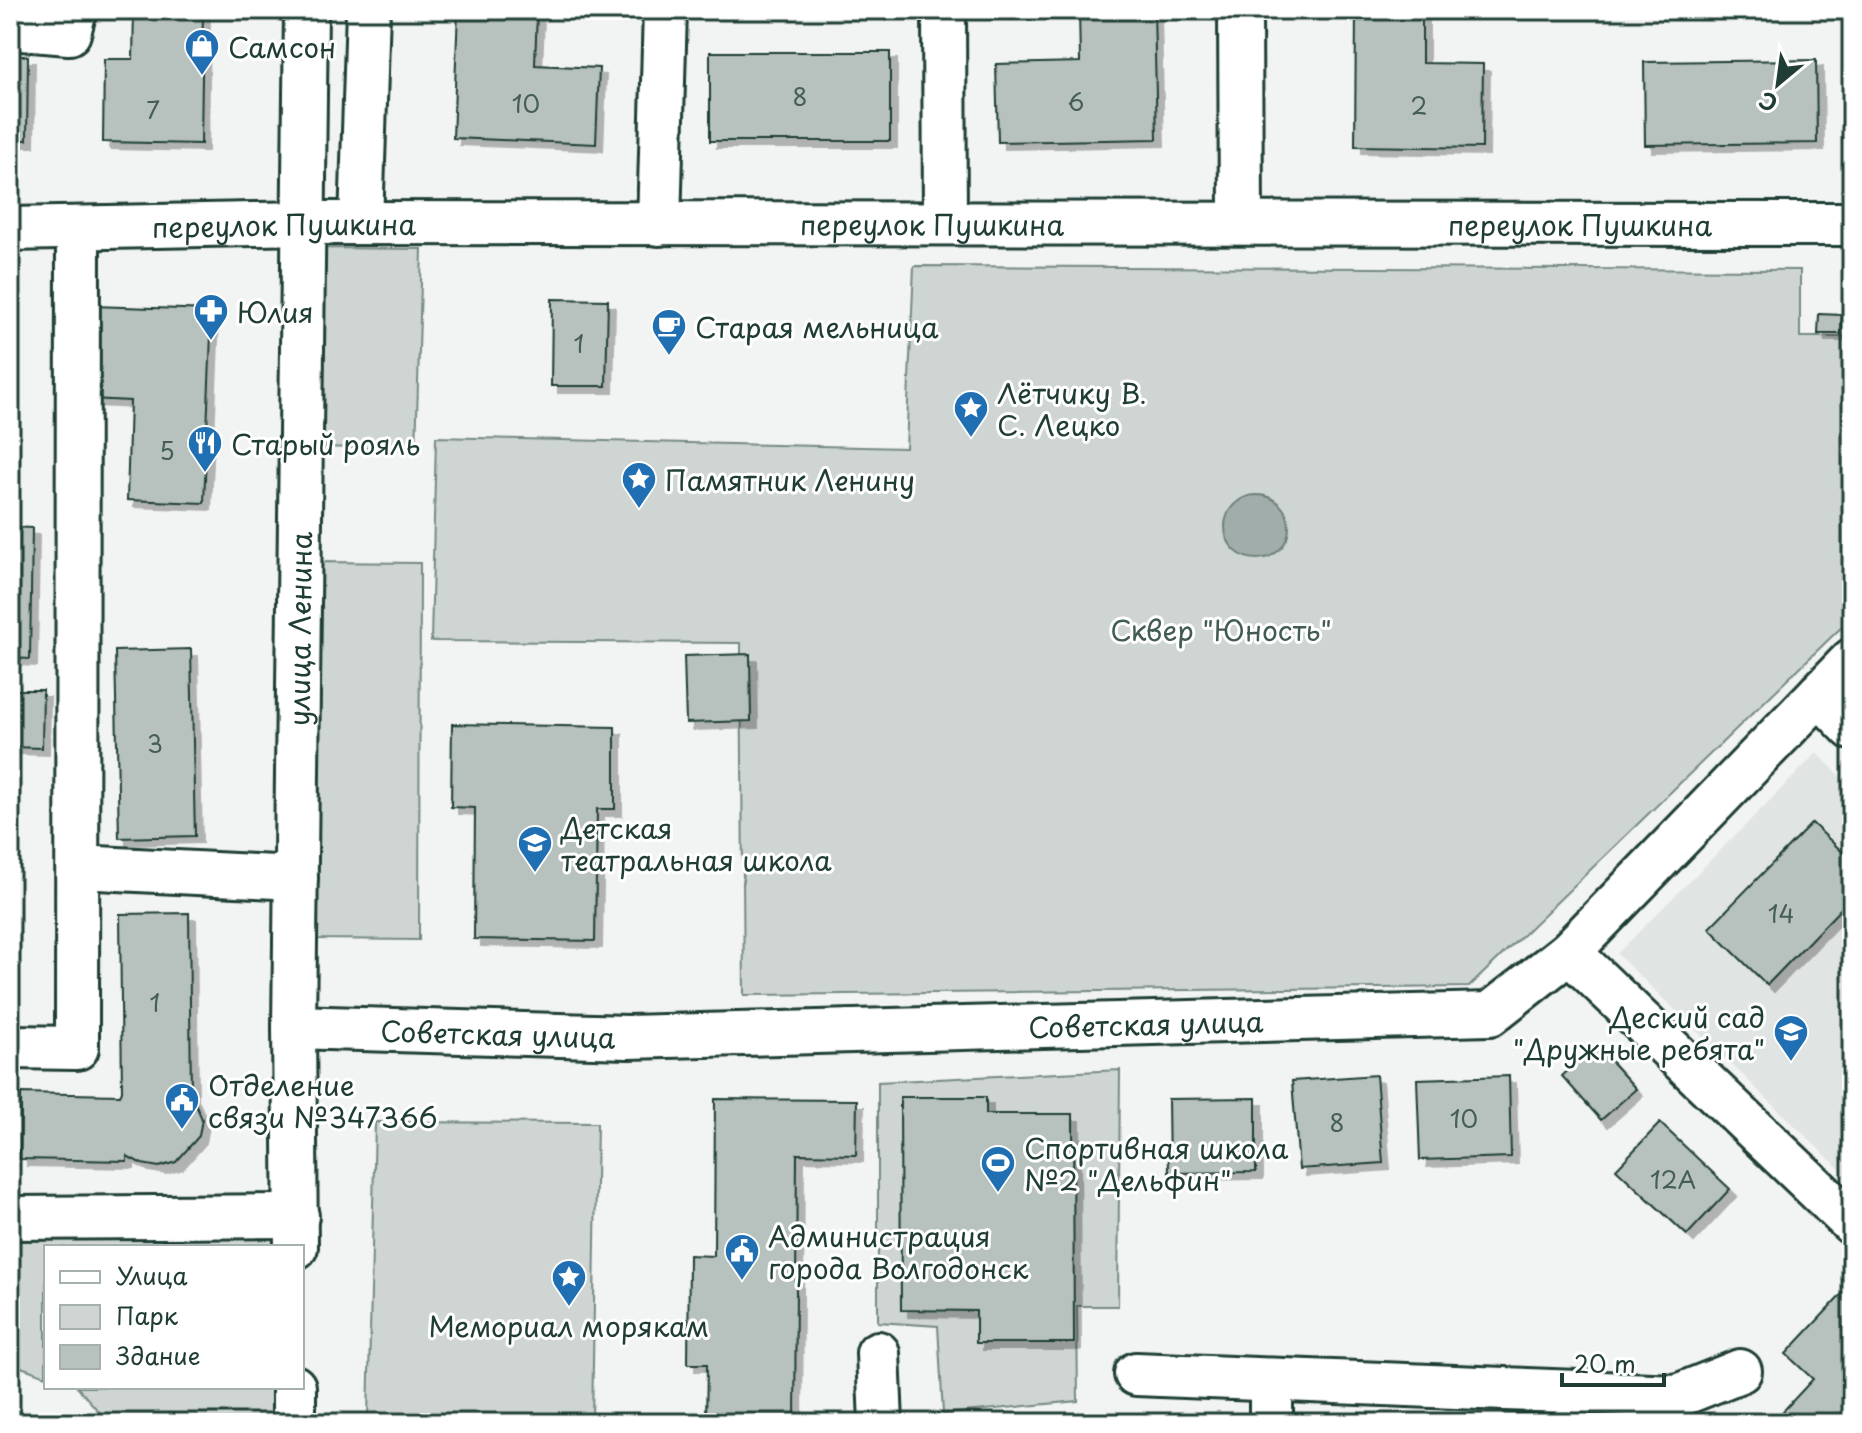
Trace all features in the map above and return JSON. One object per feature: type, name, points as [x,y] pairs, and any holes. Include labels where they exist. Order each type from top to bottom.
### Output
[{"type":"street","points":[[10,28],[69,33],[75,10]]},
{"type":"street","name":"улица Ленина","points":[[296,1231],[294,1027],[306,223],[306,10]]},
{"type":"street","points":[[361,223],[368,10]]},
{"type":"street","points":[[659,224],[665,10]]},
{"type":"street","points":[[944,10],[945,223]]},
{"type":"street","points":[[1240,10],[1241,222]]},
{"type":"street","name":"переулок Пушкина","points":[[10,229],[306,223],[1852,224]]},
{"type":"street","points":[[10,1047],[77,1048],[78,228]]},
{"type":"street","name":"Советская улица","points":[[294,1027],[628,1037],[1490,1014],[1569,952],[1852,660]]},
{"type":"street","points":[[1819,694],[1852,728]]},
{"type":"street","points":[[78,867],[296,878]]},
{"type":"street","points":[[1569,952],[1852,1223]]},
{"type":"street","points":[[10,1218],[296,1231]]},
{"type":"street","points":[[878,1353],[881,1423]]},
{"type":"street","points":[[1136,1374],[1271,1380],[1499,1406],[1677,1396],[1740,1371]]},
{"type":"street","points":[[1271,1380],[1271,1423]]},
{"type":"street","points":[[294,1389],[294,1423]]},
{"type":"shaded area","points":[[1251,495],[1263,495],[1280,504],[1287,515],[1287,539],[1280,550],[1263,559],[1251,559],[1239,554],[1230,545],[1225,533],[1225,521],[1230,509],[1239,500]]},
{"type":"shaded area","name":"Деский сад \"Дружные ребята\"","points":[[1817,753],[1852,788],[1852,1172],[1847,1176],[1617,954]]},
{"type":"green space","points":[[319,248],[422,249],[416,450],[322,447]]},
{"type":"green space","name":"Сквер \"Юность\"","points":[[914,266],[1800,270],[1800,337],[1852,337],[1852,617],[1469,987],[744,995],[741,643],[431,641],[436,437],[906,448]]},
{"type":"green space","points":[[318,562],[420,563],[419,940],[316,939]]},
{"type":"green space","name":"Спортивная школа №2 \"Дельфин\"","points":[[1120,1070],[1118,1306],[1077,1306],[1078,1401],[943,1414],[938,1326],[878,1322],[878,1082]]},
{"type":"green space","points":[[375,1122],[597,1123],[592,1423],[378,1423],[368,1418]]},
{"type":"green space","points":[[10,1234],[280,1234],[280,1245],[44,1245],[44,1375],[10,1363]]},
{"type":"green space","points":[[79,1389],[281,1389],[281,1423],[109,1423]]},
{"type":"building","points":[[134,10],[203,10],[201,144],[103,142],[104,59],[133,59]]},
{"type":"building","points":[[458,10],[537,10],[535,65],[599,68],[596,144],[453,138]]},
{"type":"building","points":[[1079,10],[1154,10],[1157,139],[998,142],[996,64],[1080,62]]},
{"type":"building","points":[[1356,10],[1422,10],[1422,63],[1483,64],[1482,148],[1355,146]]},
{"type":"building","points":[[710,52],[890,52],[890,141],[710,141]]},
{"type":"building","points":[[10,56],[28,56],[27,140],[10,140]]},
{"type":"building","points":[[1816,60],[1817,143],[1645,145],[1644,62]]},
{"type":"building","points":[[552,299],[608,300],[606,386],[551,386]]},
{"type":"building","points":[[93,306],[212,310],[204,503],[127,500],[130,401],[90,399]]},
{"type":"building","points":[[1819,314],[1842,315],[1841,334],[1818,334]]},
{"type":"building","points":[[10,527],[32,528],[30,659],[10,658]]},
{"type":"building","points":[[191,649],[195,836],[119,838],[115,651]]},
{"type":"building","points":[[750,654],[751,721],[686,723],[684,656]]},
{"type":"building","points":[[10,690],[43,690],[42,748],[10,747]]},
{"type":"building","name":"Детская театральная школа","points":[[452,724],[615,727],[615,809],[597,809],[595,941],[474,939],[475,808],[451,807]]},
{"type":"building","points":[[1812,823],[1852,861],[1852,897],[1767,985],[1709,928]]},
{"type":"building","points":[[189,913],[191,1093],[202,1119],[199,1136],[176,1162],[159,1167],[142,1164],[127,1156],[127,1161],[20,1159],[21,1093],[120,1095],[122,1091],[120,914]]},
{"type":"building","points":[[1596,1045],[1636,1089],[1601,1120],[1562,1076]]},
{"type":"building","points":[[1376,1075],[1383,1163],[1299,1169],[1292,1081]]},
{"type":"building","points":[[1509,1076],[1511,1157],[1420,1160],[1417,1079]]},
{"type":"building","points":[[900,1097],[986,1097],[986,1114],[1073,1114],[1074,1343],[976,1343],[976,1311],[901,1310]]},
{"type":"building","points":[[1256,1098],[1256,1172],[1169,1173],[1168,1099]]},
{"type":"building","name":"Администрация города Волгодонск","points":[[715,1099],[857,1100],[856,1155],[797,1154],[795,1423],[706,1423],[707,1364],[688,1364],[689,1255],[714,1256]]},
{"type":"building","points":[[1660,1123],[1730,1189],[1687,1235],[1616,1169]]},
{"type":"building","points":[[1844,1292],[1852,1299],[1852,1423],[1772,1423],[1813,1379],[1786,1354]]},
{"type":"place","name":"Самсон","points":[[202,77]]},
{"type":"place","name":"Юлия","points":[[211,342]]},
{"type":"place","name":"Старая мельница","points":[[669,357]]},
{"type":"place","name":"Лётчику В. С. Лецко","points":[[971,439]]},
{"type":"place","name":"Старый рояль","points":[[205,474]]},
{"type":"place","name":"Памятник Ленину","points":[[639,510]]},
{"type":"place","name":"Детская театральная школа","points":[[535,874]]},
{"type":"place","name":"Деский сад \"Дружные ребята\"","points":[[1791,1063]]},
{"type":"place","name":"Отделение связи №347366","points":[[182,1131]]},
{"type":"place","name":"Спортивная школа №2 \"Дельфин\"","points":[[998,1194]]},
{"type":"place","name":"Администрация города Волгодонск","points":[[742,1282]]},
{"type":"place","name":"Мемориал морякам","points":[[569,1308]]}]
